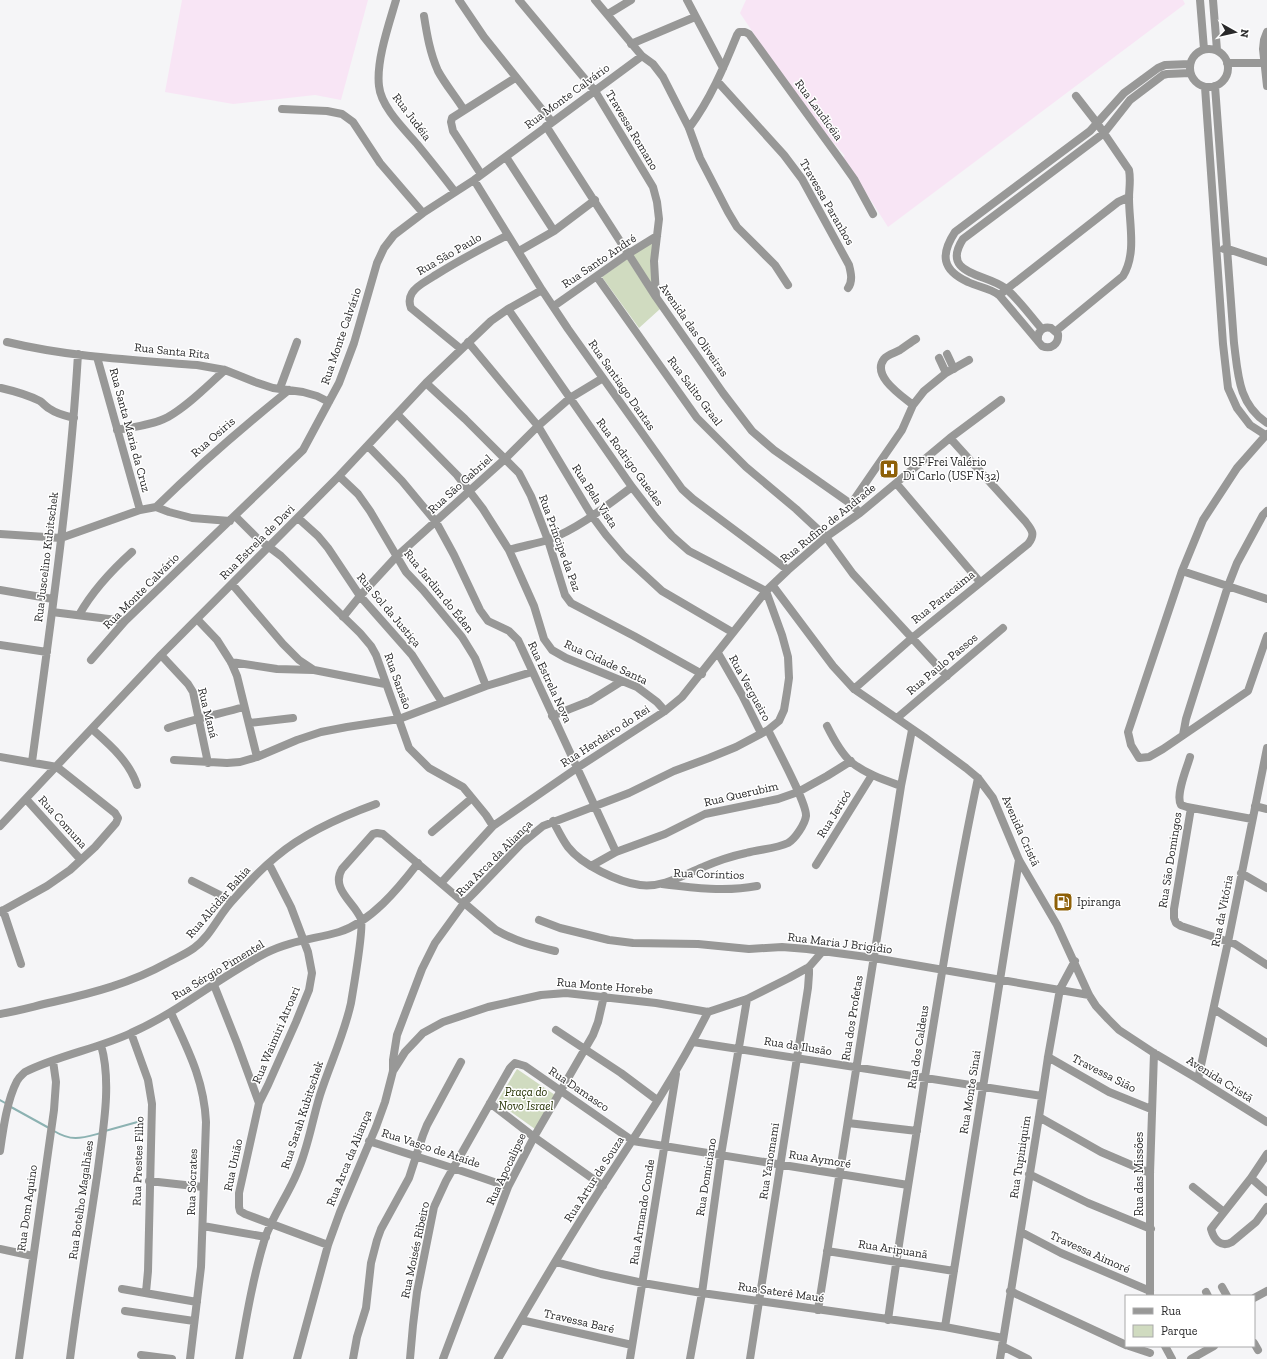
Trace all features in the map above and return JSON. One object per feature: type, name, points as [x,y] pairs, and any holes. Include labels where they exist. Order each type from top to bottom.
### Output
[{"type":"street","name":"Rua Judéia","points":[[396,0],[380,66],[379,87],[383,100],[393,115],[456,192]]},
{"type":"street","name":"Avenida das Oliveiras","points":[[459,0],[484,37],[549,124],[656,297],[723,393],[752,431],[774,450],[851,504],[860,513]]},
{"type":"street","name":"Travessa Romano","points":[[519,0],[595,91],[653,187],[659,219],[654,261],[656,297]]},
{"type":"street","points":[[595,0],[631,44],[642,56],[653,64],[663,77],[689,128],[700,158],[737,227],[775,265],[788,285]]},
{"type":"street","points":[[608,14],[631,0]]},
{"type":"street","points":[[687,0],[723,68],[699,115],[689,128]]},
{"type":"street","points":[[1200,0],[1204,49]]},
{"type":"street","points":[[1213,0],[1216,50]]},
{"type":"street","points":[[424,16],[426,34],[432,56],[439,72],[464,110]]},
{"type":"street","points":[[631,44],[696,17]]},
{"type":"street","name":"Rua Laudicéia","points":[[723,68],[739,32],[749,34],[854,179],[873,214]]},
{"type":"street","points":[[1267,32],[1264,40],[1267,86]]},
{"type":"street","points":[[1204,49],[1216,50],[1223,56],[1227,63],[1226,76],[1221,83],[1215,86],[1205,87],[1197,83],[1192,77],[1190,68],[1196,53],[1204,49]]},
{"type":"street","name":"Rua Monte Calvário","points":[[91,660],[125,621],[233,519],[303,450],[339,383],[354,343],[377,263],[384,248],[394,235],[423,213],[474,180],[642,56]]},
{"type":"street","points":[[1227,63],[1266,63]]},
{"type":"street","points":[[1038,341],[1038,334],[1042,329],[1051,328],[1056,331],[1058,337],[1054,346],[1045,348],[1038,341],[999,295],[994,291],[956,276],[949,268],[945,257],[947,244],[954,232],[1090,131],[1124,93],[1158,68],[1166,65],[1190,68]]},
{"type":"street","points":[[1042,329],[1007,289],[999,283],[972,274],[964,269],[956,256],[957,248],[963,239],[1104,133],[1130,100],[1163,76],[1190,68]]},
{"type":"street","points":[[481,174],[451,127],[450,122],[452,118],[515,78]]},
{"type":"street","name":"Travessa Paranhos","points":[[717,81],[784,155],[802,179],[849,265],[851,271],[851,282],[848,288]]},
{"type":"street","points":[[1215,86],[1234,343],[1239,385],[1247,402],[1258,417],[1267,423]]},
{"type":"street","points":[[1205,87],[1223,344],[1228,388],[1237,408],[1250,426],[1267,435],[1237,468],[1203,520],[1182,571],[1128,732],[1131,745],[1139,758],[1149,757],[1183,736],[1248,691],[1265,650],[1267,636]]},
{"type":"street","points":[[1056,331],[1123,276],[1129,266],[1131,253],[1129,197],[1131,177],[1129,170],[1097,123],[1076,96]]},
{"type":"street","points":[[282,109],[326,111],[342,114],[353,122],[380,163],[423,213]]},
{"type":"street","points":[[506,156],[554,231]]},
{"type":"street","name":"Rua Santiago Dantas","points":[[474,180],[542,290],[682,488],[693,499],[788,570]]},
{"type":"street","points":[[999,295],[1118,202],[1129,197]]},
{"type":"street","points":[[519,251],[554,231],[595,200]]},
{"type":"street","name":"Rua São Paulo","points":[[461,349],[411,308],[409,303],[412,292],[459,260],[508,235]]},
{"type":"street","name":"Rua Santo André","points":[[554,306],[628,254],[657,236]]},
{"type":"street","points":[[1216,250],[1228,249],[1267,262]]},
{"type":"street","name":"Rua Salito Graal","points":[[597,276],[697,418],[746,467],[796,509],[826,537],[853,574],[947,676]]},
{"type":"street","name":"Rua Estrela de Davi","points":[[0,826],[161,655],[339,476],[426,383],[491,321],[508,309],[542,290]]},
{"type":"street","name":"Rua Rodrigo Guedes","points":[[508,309],[632,487],[672,536],[689,551],[769,589]]},
{"type":"street","points":[[913,405],[888,384],[880,367],[884,359],[916,339]]},
{"type":"street","name":"Rua Santa Rita","points":[[7,342],[36,349],[97,357],[197,365],[225,370],[255,382],[310,394],[329,402]]},
{"type":"street","points":[[280,388],[297,342]]},
{"type":"street","name":"Rua Bela Vista","points":[[468,342],[538,426],[592,516],[606,536],[624,556],[662,591],[732,632]]},
{"type":"street","points":[[1223,344],[1234,343]]},
{"type":"street","name":"Rua Juscelino Kubitschek","points":[[32,762],[61,538],[74,418],[78,354]]},
{"type":"street","points":[[947,354],[954,369]]},
{"type":"street","name":"Rua Santa Maria da Cruz","points":[[97,357],[140,510]]},
{"type":"street","points":[[939,358],[946,373]]},
{"type":"street","points":[[851,504],[902,430],[913,405],[924,391],[946,373],[968,360]]},
{"type":"street","points":[[117,430],[167,418],[180,409],[225,370]]},
{"type":"street","name":"Rua São Gabriel","points":[[343,617],[396,556],[436,522],[570,398],[603,378]]},
{"type":"street","name":"Rua Príncipe da Paz","points":[[426,383],[519,472],[531,496],[548,540],[565,595],[571,604],[634,636],[702,674]]},
{"type":"street","points":[[1,388],[34,399],[59,414],[74,418]]},
{"type":"street","name":"Rua Osiris","points":[[156,507],[228,440],[289,390]]},
{"type":"street","name":"Rua Rufino de Andrade","points":[[769,589],[788,570],[826,537],[860,513],[950,438],[1001,400]]},
{"type":"street","name":"Rua Cidade Santa","points":[[397,414],[470,490],[509,550],[534,606],[544,639],[552,650],[566,658],[637,687],[648,694],[666,711]]},
{"type":"street","name":"Rua Paracaima","points":[[854,689],[912,638],[1028,544],[1032,539],[1033,534],[1025,520],[950,438]]},
{"type":"street","name":"Rua Estrela Nova","points":[[368,446],[402,481],[436,522],[454,555],[480,610],[488,621],[509,631],[518,640],[616,852]]},
{"type":"street","name":"Rua Jardim do Éden","points":[[339,476],[358,494],[370,511],[406,572],[424,590],[462,637],[475,658],[486,686]]},
{"type":"street","points":[[896,483],[980,582]]},
{"type":"street","points":[[509,550],[548,540],[592,516],[632,487]]},
{"type":"street","points":[[0,534],[61,538],[140,510],[156,507],[192,518],[233,519]]},
{"type":"street","points":[[1183,736],[1186,719],[1228,586],[1237,563],[1263,515],[1267,511]]},
{"type":"street","name":"Rua Sol da Justiça","points":[[298,518],[318,536],[328,548],[360,596],[412,655],[442,702]]},
{"type":"street","name":"Rua Sansão","points":[[233,519],[281,556],[360,633],[371,646],[381,667],[385,684],[409,748],[429,768],[463,787],[493,826]]},
{"type":"street","points":[[79,615],[98,586],[132,552]]},
{"type":"street","points":[[1182,571],[1267,599]]},
{"type":"street","points":[[232,584],[283,644],[299,660],[314,670]]},
{"type":"street","name":"Rua Herdeiro do Rei","points":[[441,883],[493,826],[577,768],[666,711],[682,697],[718,654],[732,632],[769,589]]},
{"type":"street","name":"Avenida Cristã","points":[[769,589],[854,689],[897,718],[978,778],[993,798],[1019,860],[1057,925],[1075,961],[1089,995],[1096,1006],[1119,1030],[1267,1122]]},
{"type":"street","name":"Rua Arca da Aliança","points":[[297,1359],[328,1245],[385,1102],[392,1071],[397,1036],[422,969],[435,943],[464,903],[521,844],[543,826],[629,793],[674,771],[723,753],[765,732],[779,721],[784,710],[789,678],[788,657],[769,589]]},
{"type":"street","points":[[0,590],[53,599]]},
{"type":"street","points":[[52,612],[125,621]]},
{"type":"street","points":[[197,619],[217,640],[231,662],[237,676],[257,757]]},
{"type":"street","name":"Rua Paulo Passos","points":[[897,718],[1003,628]]},
{"type":"street","points":[[0,644],[47,652]]},
{"type":"street","name":"Rua Vergueiro","points":[[660,884],[704,866],[737,855],[789,842],[801,828],[806,816],[804,805],[798,792],[765,732],[718,654]]},
{"type":"street","name":"Rua Maná","points":[[161,655],[188,684],[193,692],[208,763]]},
{"type":"street","points":[[231,662],[277,669],[314,670],[385,684]]},
{"type":"street","points":[[174,760],[208,763],[240,762],[257,757],[297,740],[321,732],[347,726],[399,719],[486,686],[532,672]]},
{"type":"street","points":[[552,716],[590,701],[622,681]]},
{"type":"street","points":[[168,728],[198,718],[244,707]]},
{"type":"street","points":[[249,723],[293,718]]},
{"type":"street","points":[[827,726],[835,741],[851,761],[872,775],[901,786]]},
{"type":"street","points":[[92,729],[125,761],[135,778],[137,785]]},
{"type":"street","name":"Rua dos Profetas","points":[[818,1310],[901,786],[912,730]]},
{"type":"street","name":"Rua da Vitória","points":[[1198,1079],[1228,942],[1252,819],[1266,761],[1267,748]]},
{"type":"street","points":[[0,757],[57,767],[117,815],[116,823],[81,860],[59,878],[1,911],[21,964]]},
{"type":"street","name":"Rua São Domingos","points":[[1190,757],[1179,798],[1181,805],[1191,808],[1174,909],[1174,918],[1176,923],[1181,926],[1228,942],[1241,948],[1267,965]]},
{"type":"street","name":"Rua Querubim","points":[[591,866],[616,852],[665,834],[705,814],[778,799],[798,792],[851,761]]},
{"type":"street","name":"Rua Jericó","points":[[816,865],[872,775]]},
{"type":"street","name":"Rua dos Caldeus","points":[[888,1320],[942,970],[965,837],[978,778]]},
{"type":"street","points":[[432,832],[472,798]]},
{"type":"street","name":"Rua Comuna","points":[[26,799],[81,860]]},
{"type":"street","name":"Rua Alcidar Bahia","points":[[0,1014],[75,998],[127,982],[149,974],[185,954],[195,947],[209,932],[232,901],[254,876],[289,847],[346,816],[376,804]]},
{"type":"street","points":[[1255,806],[1267,809]]},
{"type":"street","points":[[1191,808],[1252,819]]},
{"type":"street","points":[[0,814],[9,816]]},
{"type":"street","name":"Rua Coríntios","points":[[553,821],[568,848],[577,857],[591,866],[630,883],[718,889],[743,889],[757,886]]},
{"type":"street","points":[[361,920],[343,893],[338,879],[342,869],[369,838],[377,832],[383,834],[496,930],[508,937],[524,943],[555,951]]},
{"type":"street","name":"Rua Monte Sinai","points":[[945,1327],[1019,860]]},
{"type":"street","name":"Rua Sérgio Pimentel","points":[[0,1151],[7,1111],[16,1081],[20,1076],[53,1061],[131,1033],[171,1013],[267,953],[304,940],[339,932],[352,926],[394,892],[418,863]]},
{"type":"street","name":"Rua Waimiri Atroari","points":[[259,1104],[284,1051],[309,990],[311,981],[311,964],[304,940],[291,907],[269,864]]},
{"type":"street","points":[[1241,873],[1267,888]]},
{"type":"street","points":[[192,882],[232,901]]},
{"type":"street","name":"Rua Sarah Kubitschek","points":[[239,1359],[252,1292],[266,1237],[297,1173],[320,1094],[346,1020],[356,970],[361,920]]},
{"type":"street","name":"Rua Maria J Brigídio","points":[[539,920],[560,928],[609,940],[633,943],[698,944],[749,949],[782,947],[807,949],[874,958],[1089,995]]},
{"type":"street","name":"Rua Monte Horebe","points":[[392,1071],[405,1052],[418,1037],[431,1028],[443,1022],[488,1007],[540,995],[566,993],[604,996],[708,1012],[747,999],[809,967],[822,952]]},
{"type":"street","name":"Rua Tupiniquim","points":[[1000,1359],[1060,989],[1075,961]]},
{"type":"street","name":"Rua Yanomami","points":[[750,1359],[808,988],[809,967]]},
{"type":"street","points":[[214,985],[237,1042],[259,1104]]},
{"type":"street","name":"Rua Apocalipse","points":[[443,1359],[508,1187],[560,1090],[584,1050],[598,1022],[604,996]]},
{"type":"street","name":"Rua Domiciano","points":[[690,1359],[702,1292],[721,1155],[740,1049],[747,999]]},
{"type":"street","points":[[1214,1009],[1267,1043]]},
{"type":"street","name":"Rua Artur de Souza","points":[[498,1359],[603,1186],[677,1070],[708,1012]]},
{"type":"street","name":"Rua Sócrates","points":[[171,1013],[197,1072],[205,1104],[206,1142],[201,1267],[190,1359]]},
{"type":"street","points":[[556,1030],[657,1100]]},
{"type":"street","name":"Rua Prestes Filho","points":[[131,1033],[148,1080],[152,1104],[148,1271],[146,1292]]},
{"type":"street","name":"Rua da Ilusão","points":[[693,1042],[1042,1096]]},
{"type":"street","name":"Rua Botelho Magalhães","points":[[70,1359],[102,1140],[106,1100],[105,1058],[101,1045]]},
{"type":"street","name":"Rua das Missões","points":[[1150,1294],[1151,1109],[1154,1053]]},
{"type":"street","name":"Travessa Sião","points":[[1048,1057],[1109,1092],[1151,1109]]},
{"type":"street","name":"Rua Dom Aquino","points":[[19,1359],[55,1095],[55,1072],[53,1061]]},
{"type":"street","points":[[353,1359],[357,1337],[366,1308],[371,1263],[381,1229],[409,1178],[427,1125],[461,1062]]},
{"type":"street","name":"Rua Damasco","points":[[510,1068],[512,1064],[519,1063],[633,1141]]},
{"type":"street","name":"Rua Moisés Ribeiro","points":[[410,1359],[417,1292],[434,1207],[453,1167],[510,1068]]},
{"type":"street","name":"Rua Armando Conde","points":[[630,1359],[677,1070]]},
{"type":"street","points":[[490,1103],[534,1137],[603,1186]]},
{"type":"street","name":"Rua União","points":[[259,1104],[239,1193],[240,1211],[328,1245]]},
{"type":"street","points":[[1039,1117],[1101,1152],[1150,1173]]},
{"type":"street","points":[[848,1122],[917,1131]]},
{"type":"street","name":"Rua Vasco de Ataíde","points":[[369,1141],[416,1157],[453,1167],[508,1187]]},
{"type":"street","name":"Rua Aymoré","points":[[633,1141],[908,1185]]},
{"type":"street","points":[[1267,1154],[1251,1178],[1211,1229],[1212,1232],[1219,1242],[1223,1245],[1228,1245],[1256,1222],[1267,1207]]},
{"type":"street","points":[[1029,1174],[1088,1203],[1151,1229]]},
{"type":"street","points":[[1251,1178],[1267,1192]]},
{"type":"street","points":[[149,1181],[203,1188]]},
{"type":"street","points":[[1193,1187],[1224,1212]]},
{"type":"street","points":[[202,1226],[266,1237]]},
{"type":"street","name":"Travessa Aimoré","points":[[1021,1232],[1061,1253],[1150,1294]]},
{"type":"street","points":[[0,1249],[33,1256]]},
{"type":"street","name":"Rua Aripuanã","points":[[827,1251],[954,1271]]},
{"type":"street","name":"Rua Saterê Maué","points":[[556,1262],[643,1283],[818,1310],[945,1327],[1002,1342],[1028,1359]]},
{"type":"street","points":[[1222,1287],[1226,1295]]},
{"type":"street","points":[[122,1289],[197,1302]]},
{"type":"street","points":[[1010,1291],[1125,1345]]},
{"type":"street","points":[[1255,1297],[1267,1291]]},
{"type":"street","points":[[125,1312],[194,1321]]},
{"type":"street","name":"Travessa Baré","points":[[521,1320],[632,1345]]},
{"type":"street","points":[[1132,1347],[1150,1353]]},
{"type":"street","points":[[1166,1347],[1172,1359]]},
{"type":"street","points":[[1191,1359],[1212,1347]]},
{"type":"street","points":[[141,1355],[172,1359]]},
{"type":"shaded area","points":[[182,0],[368,0],[341,100],[315,95],[233,104],[165,92]]},
{"type":"shaded area","points":[[746,0],[1183,0],[1185,4],[888,227],[843,157],[845,156],[804,109],[740,13]]},
{"type":"green space","points":[[654,242],[655,291],[632,255]]},
{"type":"green space","points":[[627,259],[660,309],[639,328],[602,277]]},
{"type":"green space","name":"Praça do Novo Israel","points":[[517,1069],[555,1095],[535,1129],[497,1102]]},
{"type":"waterway","points":[[0,1100],[7,1104]]},
{"type":"waterway","points":[[11,1107],[49,1128]]},
{"type":"waterway","points":[[105,1131],[141,1121]]},
{"type":"waterway","points":[[54,1131],[66,1137],[72,1138],[101,1133]]},
{"type":"place","name":"USF Frei Valério Di Carlo (USF N32)","points":[[889,469]]},
{"type":"place","name":"Ipiranga","points":[[1063,902]]}]
